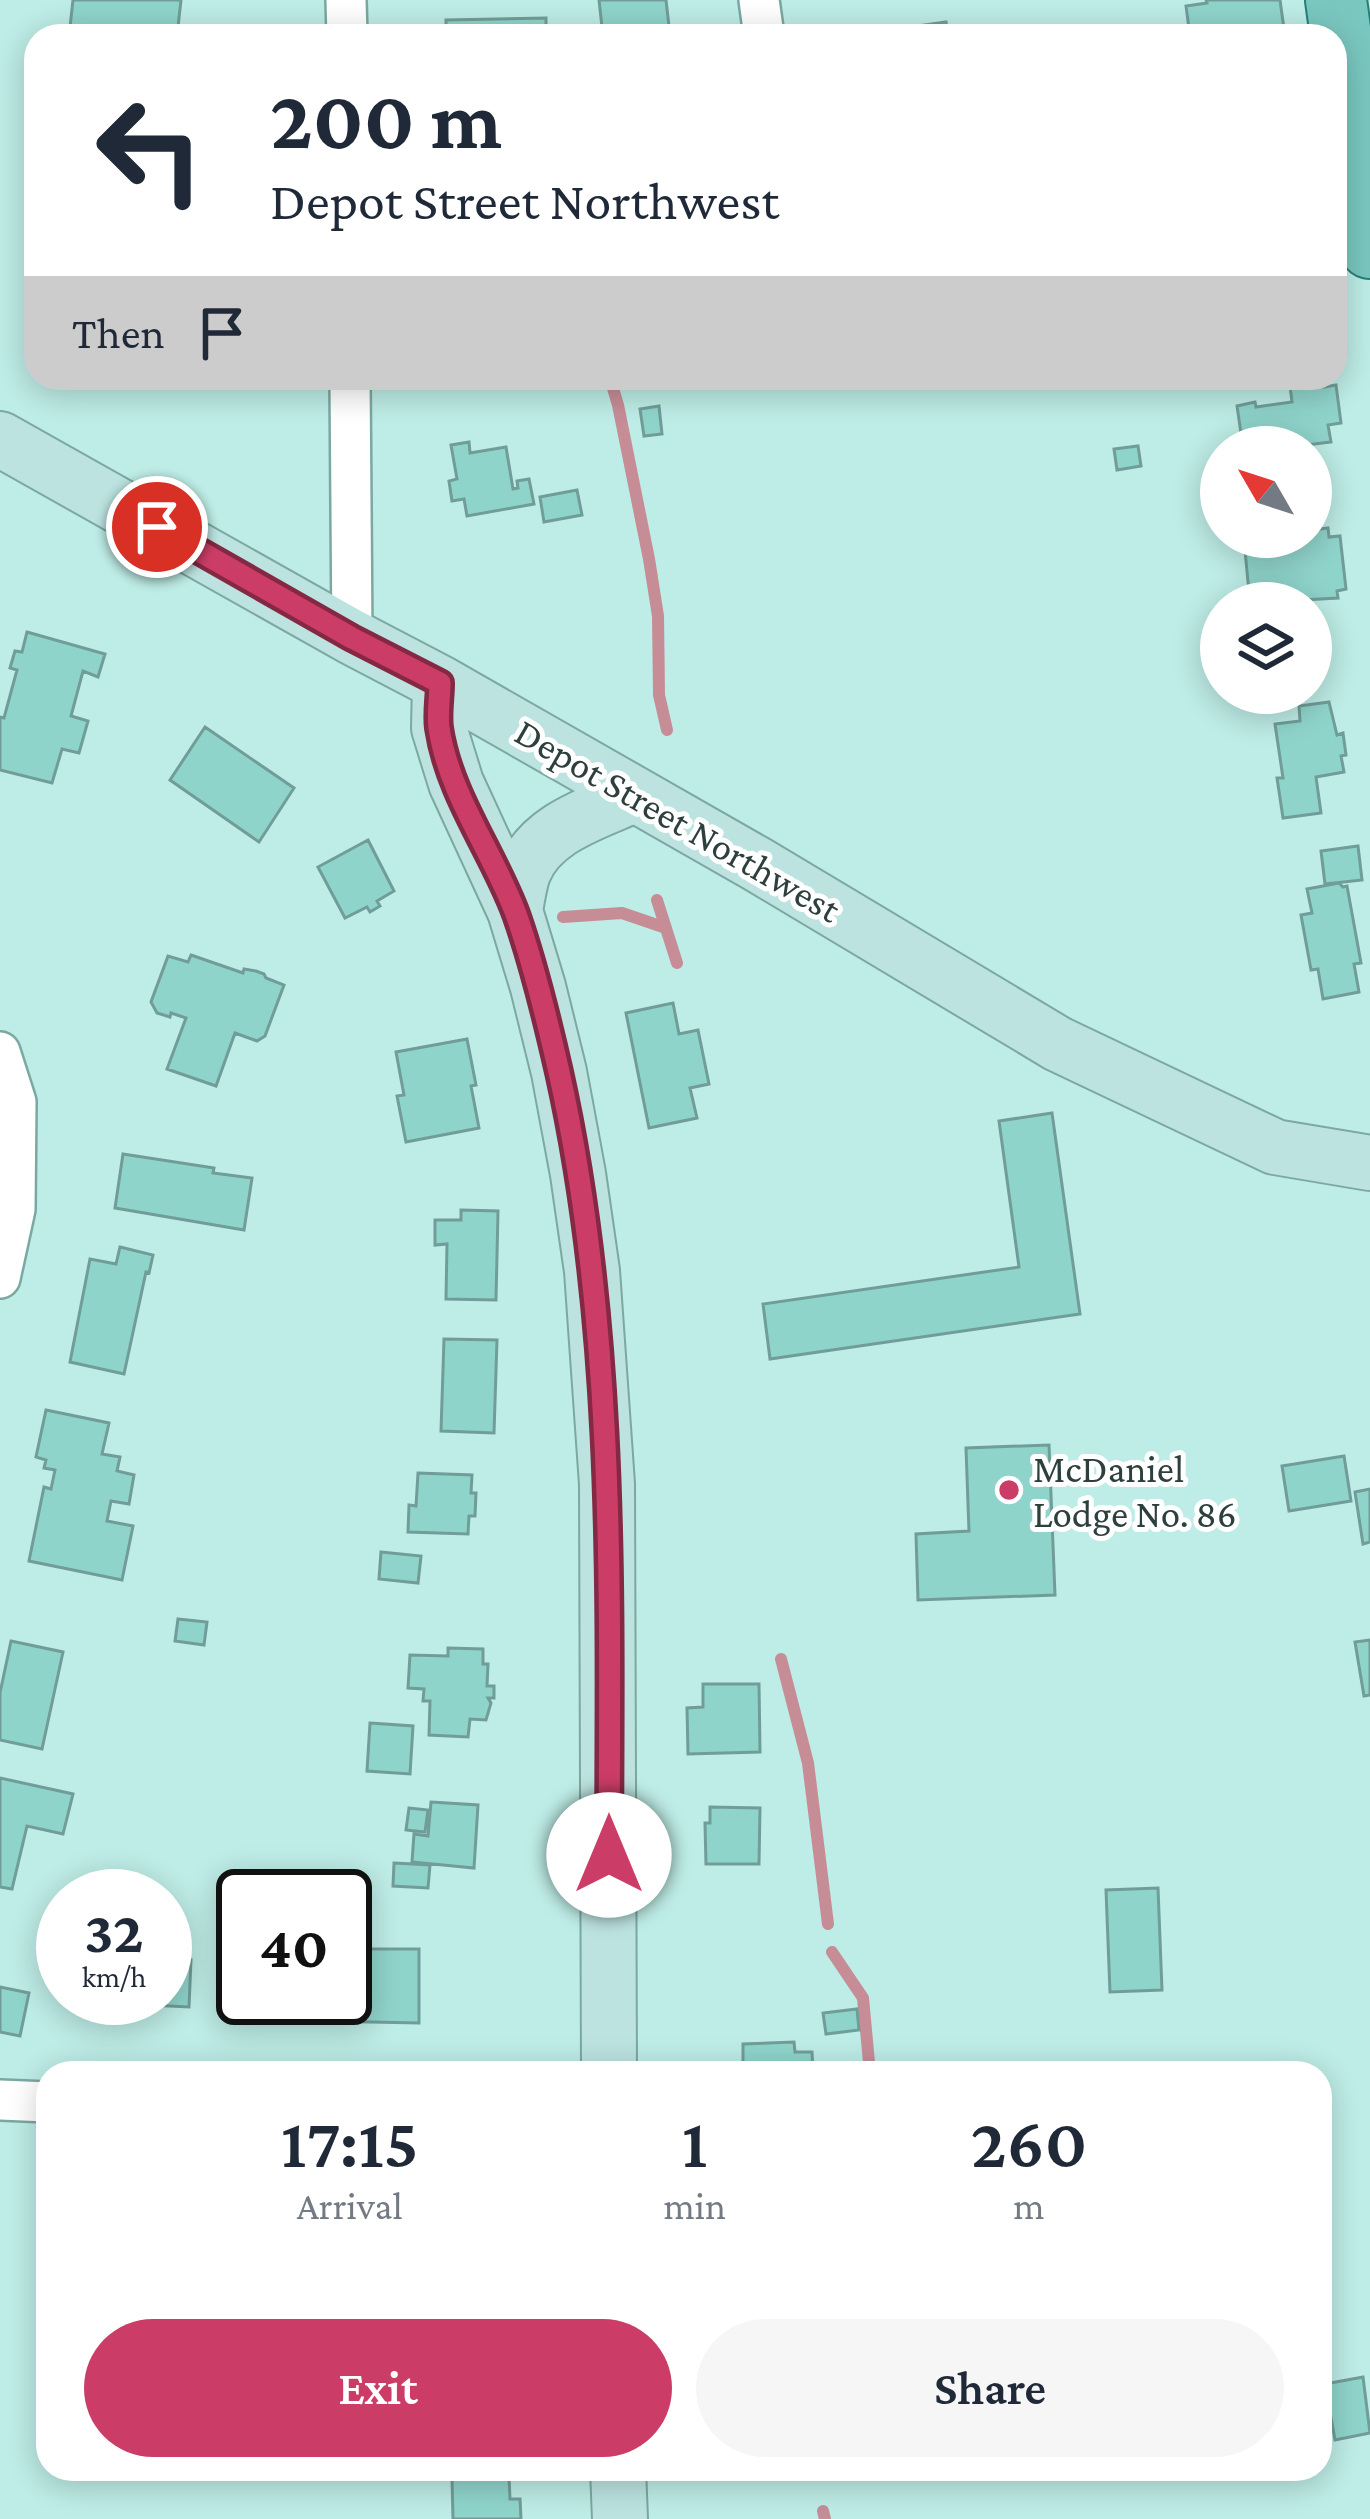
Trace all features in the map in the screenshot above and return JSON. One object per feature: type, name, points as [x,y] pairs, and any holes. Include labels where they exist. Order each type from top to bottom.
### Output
[{"type":"main road","points":[[1347,80],[1370,248]]},
{"type":"main road","name":"Depot Street Northwest","points":[[0,439],[440,683],[1058,1044],[1275,1147],[1370,1163]]},
{"type":"main road","points":[[440,683],[439,728],[456,783],[515,911],[559,1072],[592,1271],[608,1506],[609,2061]]},
{"type":"main road","points":[[515,911],[521,877],[543,843],[559,830],[634,795]]},
{"type":"main road","points":[[618,2481],[620,2519]]},
{"type":"street","points":[[350,390],[352,638]]},
{"type":"street","points":[[0,1052],[16,1102],[15,1209],[0,1278]]},
{"type":"street","points":[[0,2100],[36,2102]]},
{"type":"building","points":[[73,0],[181,0],[178,24],[70,24]]},
{"type":"building","points":[[599,0],[666,0],[669,24],[602,24]]},
{"type":"building","points":[[1280,0],[1283,24],[1188,24],[1186,6]]},
{"type":"building","points":[[546,18],[546,24],[446,24],[446,20]]},
{"type":"building","points":[[1290,390],[1337,390],[1341,423],[1240,426],[1237,406],[1255,402],[1256,407],[1292,402]]},
{"type":"building","points":[[659,406],[662,434],[644,436],[640,409]]},
{"type":"building","points":[[469,442],[470,453],[506,447],[513,489],[518,488],[517,481],[529,479],[534,504],[467,516],[464,499],[452,501],[449,481],[457,479],[451,445]]},
{"type":"building","points":[[1138,446],[1141,466],[1117,470],[1114,449]]},
{"type":"building","points":[[577,490],[582,515],[544,522],[540,497]]},
{"type":"building","points":[[1340,536],[1346,589],[1337,591],[1338,598],[1332,598],[1332,582],[1248,582],[1246,558],[1332,558],[1332,537]]},
{"type":"building","points":[[27,632],[105,654],[98,677],[83,671],[71,716],[88,721],[79,753],[62,749],[52,783],[0,770],[0,717],[4,718],[17,670],[10,668],[15,651],[22,652]]},
{"type":"building","points":[[1300,714],[1332,714],[1337,735],[1343,733],[1344,772],[1316,777],[1321,813],[1283,818],[1275,724],[1300,721]]},
{"type":"building","points":[[205,727],[294,788],[259,842],[170,780]]},
{"type":"building","points":[[368,840],[394,891],[377,901],[380,906],[370,912],[367,907],[345,918],[318,867]]},
{"type":"building","points":[[1358,846],[1362,880],[1325,884],[1321,851]]},
{"type":"building","points":[[1347,886],[1361,963],[1354,964],[1359,992],[1323,999],[1318,969],[1311,970],[1301,915],[1312,913],[1307,889]]},
{"type":"building","points":[[191,955],[243,973],[244,969],[256,971],[284,985],[265,1036],[257,1041],[235,1033],[216,1086],[167,1069],[186,1018],[157,1013],[151,1002],[168,956],[188,962]]},
{"type":"building","points":[[673,1003],[679,1034],[698,1030],[709,1084],[690,1088],[697,1118],[649,1128],[626,1013]]},
{"type":"building","points":[[467,1039],[479,1128],[406,1142],[397,1096],[404,1095],[396,1052]]},
{"type":"building","points":[[1052,1113],[1080,1314],[770,1359],[763,1304],[1019,1267],[999,1121]]},
{"type":"building","points":[[123,1154],[252,1178],[244,1230],[115,1208]]},
{"type":"building","points":[[461,1210],[498,1211],[496,1300],[446,1299],[447,1244],[435,1245],[435,1220],[461,1220]]},
{"type":"building","points":[[120,1247],[153,1255],[124,1374],[70,1362],[90,1259],[116,1264]]},
{"type":"building","points":[[444,1339],[497,1340],[494,1433],[441,1431]]},
{"type":"building","points":[[46,1410],[109,1423],[102,1454],[120,1457],[117,1471],[134,1475],[129,1504],[111,1501],[107,1521],[133,1526],[122,1580],[29,1561],[44,1487],[51,1489],[55,1470],[44,1468],[46,1460],[36,1457]]},
{"type":"building","name":"McDaniel Lodge No. 86","points":[[1049,1445],[1055,1595],[918,1600],[916,1534],[969,1531],[966,1448]]},
{"type":"building","points":[[1344,1456],[1351,1501],[1289,1511],[1282,1466]]},
{"type":"building","points":[[418,1473],[472,1475],[475,1516],[469,1516],[468,1534],[408,1532]]},
{"type":"building","points":[[1370,1489],[1370,1542],[1363,1544],[1355,1492]]},
{"type":"building","points":[[381,1552],[421,1556],[418,1583],[379,1579]]},
{"type":"building","points":[[178,1619],[207,1622],[204,1645],[175,1641]]},
{"type":"building","points":[[1370,1640],[1370,1695],[1364,1696],[1355,1642]]},
{"type":"building","points":[[11,1641],[63,1652],[42,1749],[0,1740],[0,1693]]},
{"type":"building","points":[[448,1648],[483,1649],[487,1686],[494,1686],[486,1720],[470,1719],[468,1737],[429,1735],[430,1701],[423,1701],[424,1689],[408,1688],[410,1655],[448,1656]]},
{"type":"building","points":[[703,1684],[759,1684],[760,1752],[688,1754],[687,1708],[703,1707]]},
{"type":"building","points":[[370,1723],[413,1726],[410,1774],[367,1771]]},
{"type":"building","points":[[0,1778],[73,1794],[63,1834],[27,1826],[12,1889],[0,1887]]},
{"type":"building","points":[[431,1802],[478,1805],[474,1868],[412,1862],[414,1834],[428,1836]]},
{"type":"building","points":[[710,1807],[760,1808],[759,1864],[706,1864],[705,1823],[710,1823]]},
{"type":"building","points":[[409,1808],[428,1810],[425,1832],[406,1830]]},
{"type":"building","points":[[394,1863],[430,1865],[428,1888],[393,1886]]},
{"type":"building","points":[[1158,1888],[1162,1990],[1110,1992],[1106,1890]]},
{"type":"building","points":[[372,1949],[419,1949],[419,2023],[372,2022]]},
{"type":"building","points":[[0,1987],[29,1993],[20,2036],[0,2032]]},
{"type":"building","points":[[857,2009],[859,2030],[826,2034],[823,2013]]},
{"type":"building","points":[[794,2042],[795,2052],[812,2052],[812,2061],[743,2061],[743,2044]]},
{"type":"building","points":[[1363,2377],[1370,2433],[1335,2440],[1332,2383]]},
{"type":"building","points":[[452,2481],[509,2481],[510,2499],[520,2499],[521,2519],[453,2519]]},
{"type":"waterway","points":[[614,390],[658,616],[659,695],[667,730]]},
{"type":"waterway","points":[[657,900],[677,963]]},
{"type":"waterway","points":[[563,917],[622,913],[666,928]]},
{"type":"waterway","points":[[781,1659],[808,1763],[828,1924]]},
{"type":"waterway","points":[[832,1952],[863,1998],[869,2061]]},
{"type":"waterway","points":[[823,2511],[825,2519]]},
{"type":"place","name":"McDaniel Lodge No. 86","points":[[1009,1490]]},
{"type":"route","points":[[157,527],[440,683],[439,728],[456,783],[515,911],[538,988],[559,1072],[592,1271],[607,1484],[609,1855]]}]
